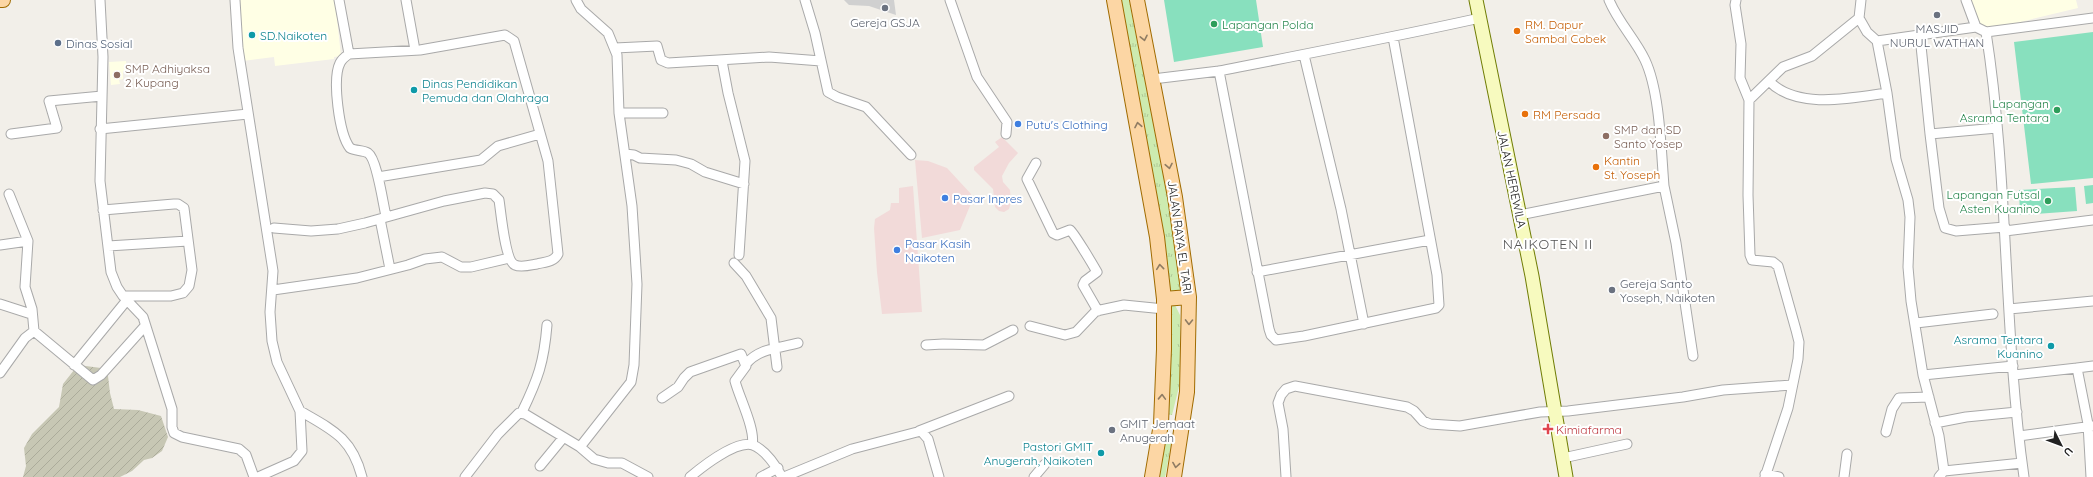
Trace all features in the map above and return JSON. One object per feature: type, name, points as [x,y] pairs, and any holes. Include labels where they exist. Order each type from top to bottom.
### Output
[{"type":"main road","name":"JALAN RAYA EL TARI","points":[[1114,0],[1157,237],[1164,304],[1161,424],[1152,477]]},
{"type":"main road","name":"JALAN RAYA EL TARI","points":[[1137,0],[1175,197],[1189,297],[1189,358],[1182,426],[1174,477]]},
{"type":"main road","name":"JALAN HEREWILA","points":[[1476,0],[1520,215],[1566,477]]},
{"type":"main road","points":[[1164,304],[1189,297]]},
{"type":"main road","points":[[1161,424],[1182,426]]},
{"type":"street","points":[[100,0],[103,57],[100,129],[100,181],[114,281],[125,298],[143,317],[172,409],[172,427],[174,433],[240,449],[246,455],[254,477]]},
{"type":"street","points":[[235,0],[238,48],[273,271],[270,312],[273,349],[277,362],[300,411],[302,445],[299,457],[294,461],[258,477]]},
{"type":"street","points":[[339,0],[349,54]]},
{"type":"street","points":[[406,0],[415,50]]},
{"type":"street","points":[[576,0],[581,10],[608,33],[616,48],[619,74],[619,113],[637,260],[637,313],[634,365],[629,386],[580,447]]},
{"type":"street","points":[[805,0],[828,92],[837,97],[866,107],[911,155]]},
{"type":"street","points":[[950,0],[977,78],[1007,122],[1006,134]]},
{"type":"street","points":[[1609,0],[1621,24],[1646,61],[1656,102],[1664,186],[1678,251],[1693,356]]},
{"type":"street","points":[[1861,0],[1859,18],[1867,32],[1878,41],[1896,159],[1910,217],[1908,267],[1923,375],[1935,423],[1942,474],[2022,463]]},
{"type":"street","points":[[1966,0],[1976,27]]},
{"type":"street","points":[[1733,2],[1741,44],[1740,78],[1749,100],[1748,141],[1750,255],[1752,260],[1773,262],[1778,266],[1799,342],[1798,359],[1788,408],[1765,476],[1779,477]]},
{"type":"street","points":[[1153,79],[1219,71],[1304,55],[1342,45],[1393,37],[1480,18]]},
{"type":"street","points":[[1749,100],[1783,67],[1812,56],[1859,18]]},
{"type":"street","points":[[1878,41],[1976,27],[1986,32],[2093,18]]},
{"type":"street","points":[[1986,32],[1992,70],[2003,177],[2005,259],[2019,436],[2024,477]]},
{"type":"street","points":[[274,228],[318,231],[338,229],[383,218],[444,201],[485,193],[493,194],[499,200],[509,258],[513,264],[520,266],[551,261],[558,254],[548,161],[514,41],[511,38],[504,35],[415,50],[349,54],[340,63],[336,80],[338,106],[346,141],[350,148],[368,154],[378,177],[383,218],[390,269]]},
{"type":"street","points":[[1920,36],[1939,208],[1944,228],[1956,231],[2005,229],[2093,220]]},
{"type":"street","points":[[1219,71],[1269,329],[1271,335],[1276,340],[1304,336],[1438,307],[1440,302],[1416,154],[1393,37]]},
{"type":"street","points":[[616,48],[657,46],[662,60],[668,63],[786,58],[821,61]]},
{"type":"street","points":[[1304,55],[1341,209],[1364,324]]},
{"type":"street","points":[[722,61],[728,93],[745,161],[737,259],[771,318],[777,367]]},
{"type":"street","points":[[1769,81],[1790,95],[1816,101],[1887,93]]},
{"type":"street","points":[[12,134],[57,128],[49,101],[102,96]]},
{"type":"street","points":[[619,113],[663,113]]},
{"type":"street","points":[[100,129],[248,114]]},
{"type":"street","points":[[1930,134],[1997,128]]},
{"type":"street","points":[[378,177],[481,160],[498,146],[540,134]]},
{"type":"street","points":[[625,154],[634,155],[640,158],[676,160],[691,164],[705,172],[744,184]]},
{"type":"street","points":[[1036,163],[1027,179],[1053,233],[1057,235],[1070,230],[1074,233],[1084,254],[1093,264],[1096,272],[1084,281],[1083,285],[1098,311]]},
{"type":"street","points":[[1520,215],[1664,186]]},
{"type":"street","points":[[9,194],[28,241],[25,287],[32,309],[31,314],[34,331],[93,380],[97,378],[145,326]]},
{"type":"street","points":[[74,364],[125,298],[171,296],[183,293],[189,286],[192,276],[184,208],[178,204],[103,210]]},
{"type":"street","points":[[1257,272],[1430,240]]},
{"type":"street","points":[[0,245],[28,241]]},
{"type":"street","points":[[108,246],[188,242]]},
{"type":"street","points":[[272,290],[357,278],[408,265],[424,259],[442,257],[460,267],[471,267],[509,258]]},
{"type":"street","points":[[2009,309],[2093,301]]},
{"type":"street","points":[[0,304],[31,314]]},
{"type":"street","points":[[1030,326],[1065,335],[1076,332],[1098,311],[1124,305],[1164,304]]},
{"type":"street","points":[[1916,323],[1993,314]]},
{"type":"street","points":[[465,477],[503,427],[516,414],[522,412],[541,370],[545,354],[547,325]]},
{"type":"street","points":[[926,345],[984,345],[1013,330]]},
{"type":"street","points":[[0,373],[25,338],[34,331]]},
{"type":"street","points":[[752,445],[752,436],[736,382],[746,364],[756,354],[774,345],[798,343]]},
{"type":"street","points":[[662,398],[678,387],[690,372],[738,354],[741,354],[746,364]]},
{"type":"street","points":[[1923,375],[2093,366]]},
{"type":"street","points":[[2077,368],[2090,427],[2091,477]]},
{"type":"street","points":[[1286,477],[1283,429],[1278,403],[1281,395],[1290,387],[1295,386],[1407,407],[1414,411],[1423,421],[1437,425],[1470,425],[1501,417],[1540,412],[1555,412],[1683,397],[1724,390],[1792,385]]},
{"type":"street","points":[[690,477],[706,462],[721,454],[746,445],[752,445],[760,449],[778,468],[783,477],[852,449],[919,431],[1008,396]]},
{"type":"street","points":[[1886,432],[1892,409],[1899,398],[1929,397]]},
{"type":"street","points":[[300,411],[334,432],[350,446],[362,477]]},
{"type":"street","points":[[522,412],[580,447],[594,459],[601,462],[622,463],[638,470],[648,477]]},
{"type":"street","points":[[1935,423],[1966,417],[2018,412]]},
{"type":"street","points":[[2019,436],[2090,427]]},
{"type":"street","points":[[919,431],[923,432],[928,439],[939,477]]},
{"type":"street","points":[[540,466],[563,438]]},
{"type":"street","points":[[1562,458],[1627,444]]},
{"type":"street","points":[[1844,477],[1847,454]]},
{"type":"street","points":[[1034,477],[1045,464]]},
{"type":"street","points":[[761,477],[778,468]]},
{"type":"shaded area","points":[[236,0],[335,0],[341,56],[334,57],[334,59],[275,66],[274,57],[243,61]]},
{"type":"shaded area","name":"Gereja GSJA","points":[[844,0],[894,0],[896,15],[869,6],[849,5]]},
{"type":"shaded area","points":[[1969,0],[2076,0],[2078,8],[1987,30],[1980,28]]},
{"type":"shaded area","name":"SMP Adhiyaksa 2 Kupang","points":[[126,61],[127,71],[123,71],[123,79],[119,80],[120,84],[111,85],[109,62]]},
{"type":"shaded area","points":[[1002,137],[1018,153],[1009,163],[1002,176],[1003,182],[1010,190],[1011,202],[1009,209],[1004,212],[999,211],[995,207],[993,189],[974,170],[974,167],[999,147],[995,142]]},
{"type":"shaded area","name":"Pasar Inpres","points":[[915,160],[928,161],[947,168],[971,194],[972,201],[960,230],[922,238]]},
{"type":"shaded area","name":"Pasar Kasih Naikoten","points":[[913,186],[922,312],[882,314],[877,272],[874,228],[875,219],[890,210],[891,203],[899,203],[899,188]]},
{"type":"shaded area","points":[[78,365],[101,368],[108,376],[114,409],[138,410],[161,416],[168,437],[162,451],[152,458],[144,460],[132,471],[120,477],[23,477],[26,466],[24,448],[32,434],[59,407],[63,384]]},
{"type":"green space","points":[[1116,0],[1129,0],[1168,197],[1182,287],[1181,293],[1170,294]]},
{"type":"green space","name":"Lapangan Polda","points":[[1164,0],[1256,0],[1263,47],[1174,62]]},
{"type":"green space","name":"Lapangan Asrama Tentara","points":[[2093,32],[2093,178],[2031,184],[2014,42]]},
{"type":"green space","points":[[2093,185],[2093,203],[2086,204],[2084,186]]},
{"type":"green space","name":"Lapangan Futsal Asten Kuanino","points":[[2075,187],[2077,211],[2020,215],[2019,190]]},
{"type":"green space","points":[[1175,305],[1180,315],[1181,379],[1172,415],[1163,414],[1170,307]]},
{"type":"green space","points":[[1166,439],[1169,440],[1171,445],[1165,477],[1152,477]]},
{"type":"place","name":"Gereja GSJA","points":[[885,8]]},
{"type":"place","name":"MASJID NURUL WATHAN","points":[[1937,15]]},
{"type":"place","name":"Lapangan Polda","points":[[1214,24]]},
{"type":"place","name":"RM. Dapur Sambal Cobek","points":[[1517,31]]},
{"type":"place","name":"SD.Naikoten","points":[[252,35]]},
{"type":"place","name":"Dinas Sosial","points":[[58,43]]},
{"type":"place","name":"SMP Adhiyaksa 2 Kupang","points":[[117,75]]},
{"type":"place","name":"Dinas Pendidikan Pemuda dan Olahraga","points":[[414,90]]},
{"type":"place","name":"Lapangan Asrama Tentara","points":[[2057,110]]},
{"type":"place","name":"RM Persada","points":[[1525,114]]},
{"type":"place","name":"Putu's Clothing","points":[[1018,124]]},
{"type":"place","name":"SMP dan SD Santo Yosep","points":[[1606,136]]},
{"type":"place","name":"Kantin St. Yoseph","points":[[1596,167]]},
{"type":"place","name":"Pasar Inpres","points":[[945,198]]},
{"type":"place","name":"Lapangan Futsal Asten Kuanino","points":[[2048,201]]},
{"type":"place","name":"Pasar Kasih Naikoten","points":[[897,250]]},
{"type":"place","name":"Gereja Santo Yoseph, Naikoten","points":[[1612,290]]},
{"type":"place","name":"Asrama Tentara Kuanino","points":[[2051,346]]},
{"type":"place","name":"Kimiafarma","points":[[1548,429]]},
{"type":"place","name":"GMIT Jemaat Anugerah","points":[[1112,430]]},
{"type":"place","name":"Pastori GMIT Anugerah, Naikoten","points":[[1101,453]]},
{"type":"district","name":"NAIKOTEN II","points":[[1548,244]]}]
